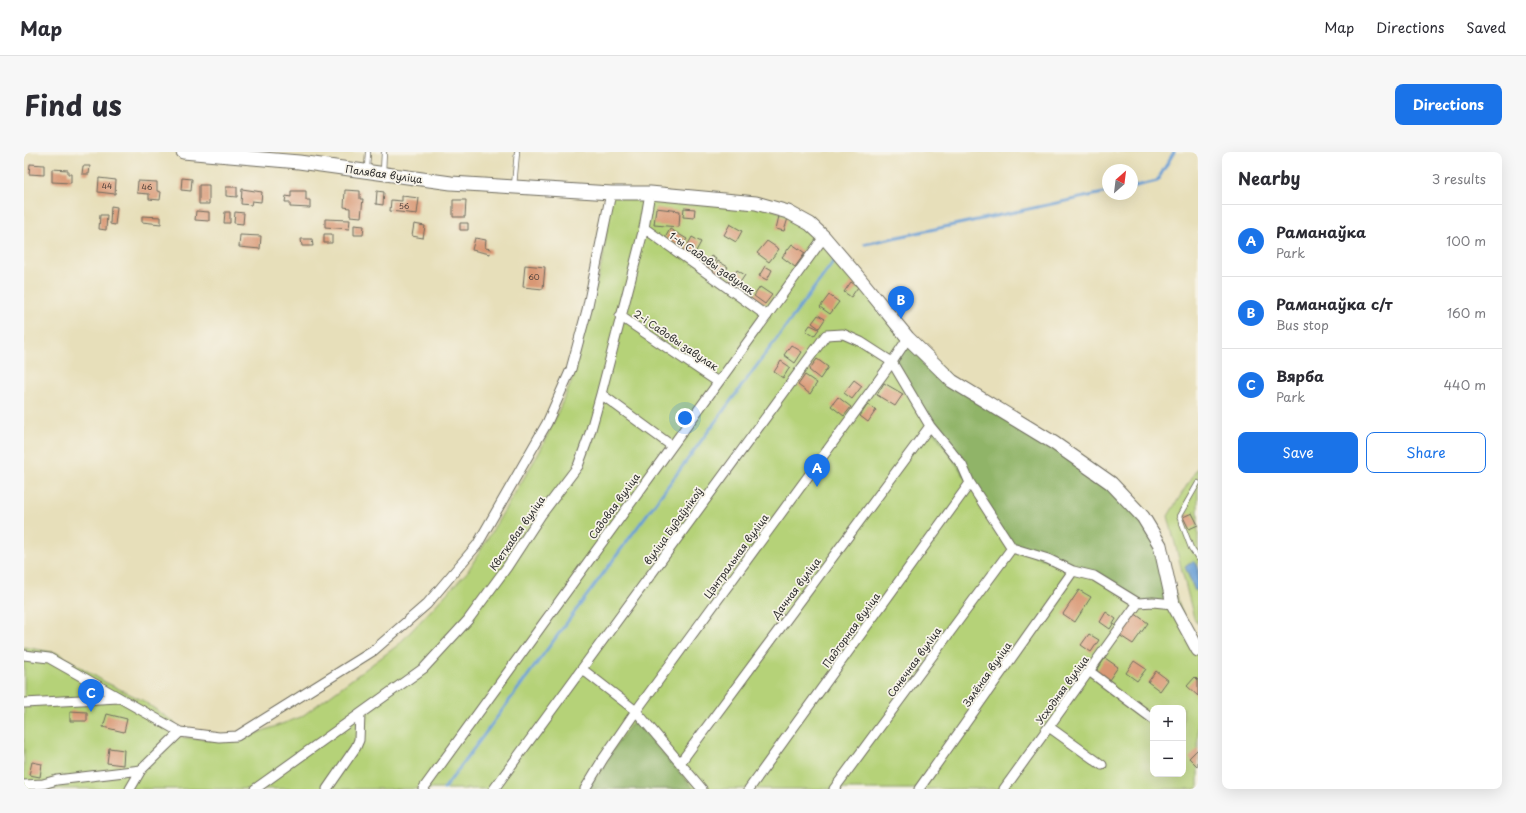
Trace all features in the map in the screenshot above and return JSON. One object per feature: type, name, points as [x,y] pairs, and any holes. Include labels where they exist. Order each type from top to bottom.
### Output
[{"type":"main road","name":"Палявая вуліца","points":[[183,152],[281,158],[367,172],[451,183],[611,193],[650,193],[756,203],[788,212],[810,224],[824,237],[908,338],[952,381],[1054,443],[1111,483],[1143,517],[1160,545],[1173,604],[1198,650]]},
{"type":"street","points":[[24,655],[49,658],[180,732],[219,737],[237,736],[373,651],[427,604],[477,545],[547,423],[571,370],[587,310],[611,193]]},
{"type":"street","name":"Кветкавая вуліца","points":[[255,789],[424,668],[468,620],[507,567],[541,515],[578,466],[590,433],[601,394],[644,228],[650,193]]},
{"type":"street","name":"1-ы Садовы завулак","points":[[644,228],[767,316]]},
{"type":"street","name":"Садовая вуліца","points":[[423,789],[824,237]]},
{"type":"street","name":"2-і Садовы завулак","points":[[620,316],[718,382]]},
{"type":"street","name":"вуліца Будаўнікоў","points":[[496,788],[826,335],[843,334],[861,342],[892,362]]},
{"type":"street","name":"Цэнтральная вуліца","points":[[585,789],[603,759],[636,711],[892,362],[908,338]]},
{"type":"street","points":[[892,362],[930,426],[962,465],[970,484],[1012,548],[1048,558],[1073,572],[1094,576],[1138,603],[1153,602],[1173,604]]},
{"type":"street","points":[[601,394],[672,446]]},
{"type":"street","name":"Дачная вуліца","points":[[680,762],[930,426]]},
{"type":"street","name":"Падгорная вуліца","points":[[750,789],[970,484]]},
{"type":"street","name":"Сонечная вуліца","points":[[834,789],[1012,548]]},
{"type":"street","name":"Зялёная вуліца","points":[[919,789],[1073,572]]},
{"type":"street","name":"Усходняя вуліца","points":[[1008,787],[1088,671],[1138,603]]},
{"type":"street","points":[[582,669],[636,711],[702,789]]},
{"type":"street","points":[[1088,671],[1150,717]]},
{"type":"street","points":[[24,703],[119,698]]},
{"type":"street","points":[[327,789],[356,747],[359,740],[360,714]]},
{"type":"street","points":[[1049,727],[1102,765]]},
{"type":"street","points":[[130,789],[141,770],[180,732]]},
{"type":"street","points":[[24,785],[43,784],[57,780],[141,770]]},
{"type":"lane","points":[[367,172],[368,152]]},
{"type":"lane","points":[[383,174],[384,152]]},
{"type":"lane","points":[[514,188],[517,152]]},
{"type":"lane","points":[[1198,483],[1179,516],[1191,548],[1198,558]]},
{"type":"green space","points":[[611,193],[756,203],[810,224],[908,338],[1167,572],[1198,654],[1198,789],[24,789],[24,647],[58,653],[105,682],[142,700],[175,723],[176,737],[235,741],[301,717],[398,645],[468,571],[540,451],[571,383],[603,258]]},
{"type":"green space","points":[[908,338],[952,381],[1111,483],[1160,545],[1173,604],[1138,603],[1094,576],[1012,548],[930,426],[892,362]]},
{"type":"green space","points":[[1198,467],[1198,624],[1194,618],[1168,516]]},
{"type":"green space","points":[[634,721],[694,789],[589,789],[594,780],[603,771],[615,747]]},
{"type":"water","points":[[1193,561],[1198,567],[1198,589],[1195,591],[1185,567]]},
{"type":"building","points":[[30,164],[44,165],[44,175],[29,174]]},
{"type":"building","points":[[83,166],[90,166],[89,174],[82,174]]},
{"type":"building","points":[[52,169],[68,170],[68,174],[71,174],[71,183],[52,182]]},
{"type":"building","points":[[99,178],[116,180],[115,194],[98,192]]},
{"type":"building","points":[[182,178],[192,179],[191,191],[181,190]]},
{"type":"building","points":[[138,181],[157,182],[157,191],[161,192],[160,200],[149,199],[149,194],[137,193]]},
{"type":"building","points":[[199,185],[209,185],[209,204],[199,204]]},
{"type":"building","points":[[226,187],[237,187],[237,197],[226,196]]},
{"type":"building","points":[[242,189],[262,192],[261,202],[252,201],[251,205],[241,204]]},
{"type":"building","points":[[345,190],[360,191],[360,199],[363,199],[361,217],[350,216],[350,208],[344,207]]},
{"type":"building","points":[[291,191],[306,191],[306,200],[310,200],[310,208],[290,207],[290,202],[285,202],[286,196],[291,197]]},
{"type":"building","points":[[377,191],[384,192],[383,205],[376,204]]},
{"type":"building","points":[[402,196],[419,198],[417,214],[390,211],[391,200],[402,201]]},
{"type":"building","points":[[453,200],[466,200],[465,217],[453,217]]},
{"type":"building","points":[[111,206],[117,207],[115,225],[110,224]]},
{"type":"building","points":[[656,208],[680,211],[679,227],[654,225]]},
{"type":"building","points":[[684,208],[695,209],[694,218],[683,217]]},
{"type":"building","points":[[196,211],[209,212],[209,221],[195,220]]},
{"type":"building","points":[[225,212],[230,212],[230,223],[224,223]]},
{"type":"building","points":[[235,212],[244,213],[243,224],[234,223]]},
{"type":"building","points":[[100,215],[107,215],[106,230],[99,229]]},
{"type":"building","points":[[142,216],[161,217],[161,224],[142,222]]},
{"type":"building","points":[[779,216],[788,218],[784,231],[776,229]]},
{"type":"building","points":[[325,219],[350,220],[349,229],[325,227]]},
{"type":"building","points":[[460,223],[468,223],[468,230],[460,230]]},
{"type":"building","points":[[414,224],[425,226],[423,238],[412,236]]},
{"type":"building","points":[[730,224],[742,231],[736,242],[724,235]]},
{"type":"building","points":[[354,225],[364,226],[363,235],[354,235]]},
{"type":"building","points":[[670,229],[687,239],[681,248],[665,238]]},
{"type":"building","points":[[324,234],[332,234],[332,243],[324,243]]},
{"type":"building","points":[[240,235],[261,236],[260,249],[239,247]]},
{"type":"building","points":[[692,237],[701,242],[694,255],[685,250]]},
{"type":"building","points":[[475,238],[486,240],[485,248],[491,249],[490,254],[472,250]]},
{"type":"building","points":[[301,239],[312,239],[313,246],[302,246]]},
{"type":"building","points":[[767,241],[779,249],[769,262],[757,253]]},
{"type":"building","points":[[792,244],[805,253],[795,267],[782,257]]},
{"type":"building","points":[[711,256],[716,259],[711,267],[706,264]]},
{"type":"building","points":[[718,261],[728,267],[721,277],[712,272]]},
{"type":"building","points":[[525,265],[545,267],[543,289],[523,287]]},
{"type":"building","points":[[765,266],[772,270],[767,280],[759,276]]},
{"type":"building","points":[[737,270],[745,275],[737,287],[729,282]]},
{"type":"building","points":[[851,282],[858,287],[851,297],[844,292]]},
{"type":"building","points":[[760,287],[772,295],[765,304],[754,296]]},
{"type":"building","points":[[829,295],[839,302],[830,314],[820,307]]},
{"type":"building","points":[[818,315],[825,319],[819,328],[812,323]]},
{"type":"building","points":[[810,325],[819,329],[814,336],[806,331]]},
{"type":"building","points":[[791,345],[802,352],[795,363],[784,355]]},
{"type":"building","points":[[817,359],[828,367],[820,379],[809,370]]},
{"type":"building","points":[[781,361],[790,367],[783,378],[774,372]]},
{"type":"building","points":[[805,375],[817,383],[810,394],[798,385]]},
{"type":"building","points":[[854,380],[862,386],[852,399],[844,393]]},
{"type":"building","points":[[884,383],[903,394],[895,406],[877,395]]},
{"type":"building","points":[[838,397],[851,407],[844,416],[831,406]]},
{"type":"building","points":[[868,404],[876,410],[868,422],[860,416]]},
{"type":"building","points":[[1192,513],[1198,525],[1189,529],[1183,517]]},
{"type":"building","points":[[1079,590],[1091,597],[1075,622],[1063,614]]},
{"type":"building","points":[[1106,612],[1116,619],[1110,629],[1100,622]]},
{"type":"building","points":[[1134,613],[1148,623],[1133,644],[1119,635]]},
{"type":"building","points":[[1089,634],[1099,640],[1091,652],[1081,645]]},
{"type":"building","points":[[1105,658],[1118,667],[1109,680],[1096,672]]},
{"type":"building","points":[[1134,661],[1146,669],[1137,681],[1126,673]]},
{"type":"building","points":[[1156,671],[1168,680],[1160,691],[1148,682]]},
{"type":"building","points":[[1195,677],[1198,680],[1198,696],[1187,686]]},
{"type":"building","points":[[70,711],[87,712],[87,721],[70,721]]},
{"type":"building","points":[[107,714],[127,719],[124,732],[103,727]]},
{"type":"building","points":[[109,748],[124,750],[123,765],[107,763]]},
{"type":"building","points":[[1198,749],[1198,767],[1189,758]]},
{"type":"building","points":[[32,762],[42,764],[40,777],[29,775]]},
{"type":"waterway","points":[[1138,186],[1157,181],[1174,152]]},
{"type":"waterway","points":[[865,244],[1102,193]]},
{"type":"waterway","points":[[444,789],[837,257]]},
{"type":"place","name":"Раманаўка с/т","points":[[901,319]]},
{"type":"place","name":"Раманаўка","points":[[817,487]]},
{"type":"place","name":"Вярба","points":[[91,712]]}]
